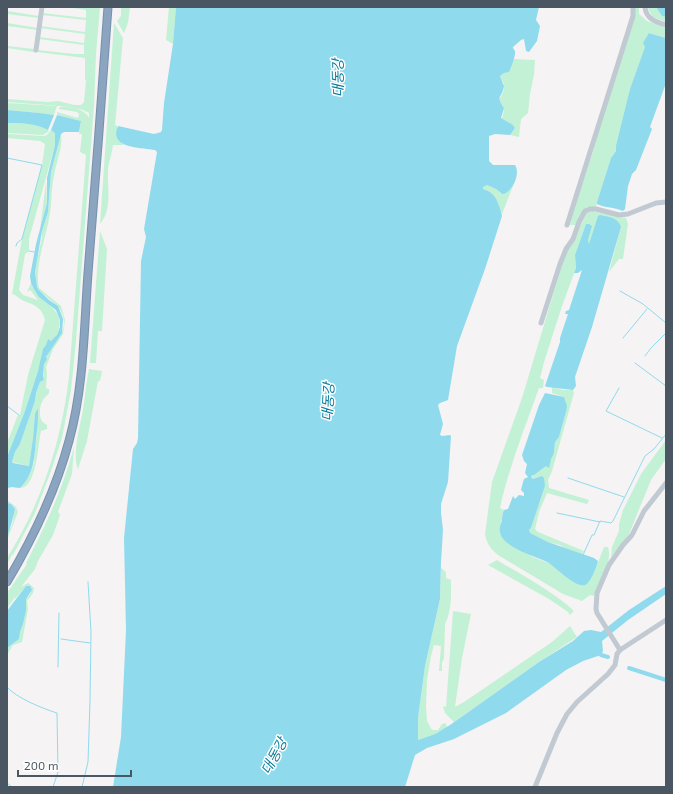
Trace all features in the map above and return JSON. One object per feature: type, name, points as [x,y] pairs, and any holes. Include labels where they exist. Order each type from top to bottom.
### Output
[{"type":"highway","points":[[7,582],[21,558],[46,504],[65,454],[73,423],[82,362],[108,7]]},
{"type":"street","points":[[36,50],[42,7]]},
{"type":"street","points":[[567,225],[633,16],[632,7]]},
{"type":"street","points":[[645,7],[645,12],[648,17],[654,22],[666,25]]},
{"type":"street","points":[[541,323],[560,264],[566,249],[573,240],[579,222],[585,211],[596,209],[619,215],[628,214],[656,202],[666,202]]},
{"type":"street","points":[[620,650],[605,627],[596,609],[597,593],[609,565],[632,535],[644,511],[666,483]]},
{"type":"street","points":[[535,787],[557,733],[577,702],[608,674],[614,665],[617,654],[620,650],[666,620]]},
{"type":"green space","points":[[67,7],[100,7],[94,106],[71,390],[62,438],[51,471],[35,513],[7,564],[7,558],[40,494],[55,449],[61,425],[69,377],[86,155],[80,152],[82,134],[79,134],[81,121],[57,115],[57,112],[78,118],[79,114],[77,112],[59,109],[60,107],[75,108],[72,107],[7,102],[7,99],[48,102],[58,101],[74,105],[81,105],[84,102],[86,81],[85,58],[37,52],[37,50],[84,54],[84,45],[39,39],[39,37],[84,43],[85,34],[40,28],[40,26],[85,32],[86,20],[42,15],[42,13],[86,18],[86,10]],"holes":[[[76,108],[89,113],[89,118],[84,112]]]},
{"type":"green space","points":[[121,7],[130,7],[128,23],[124,33],[117,21],[121,16]]},
{"type":"green space","points":[[169,7],[176,7],[173,44],[166,40]]},
{"type":"green space","points":[[633,7],[639,7],[639,14],[647,21],[666,28],[666,38],[650,33],[630,90],[616,151],[611,158],[596,208],[587,207],[576,225],[570,225],[573,211],[592,155]]},
{"type":"green space","points":[[647,7],[656,7],[662,16],[666,17],[666,22],[653,17]]},
{"type":"green space","points":[[7,11],[39,16],[39,18],[7,14]]},
{"type":"green space","points":[[7,23],[38,28],[38,30],[7,26]]},
{"type":"green space","points":[[114,23],[123,38],[115,125],[117,126],[117,134],[119,139],[124,145],[113,145],[108,169],[107,212],[100,224]]},
{"type":"green space","points":[[7,46],[34,49],[34,52],[7,48]]},
{"type":"green space","points":[[513,59],[535,60],[528,113],[521,119],[519,137],[510,135],[515,128],[513,125],[502,119],[504,110],[499,101],[504,90],[504,84],[500,76],[510,69]]},
{"type":"green space","points":[[7,103],[57,106],[54,115],[7,110]]},
{"type":"green space","points":[[7,123],[36,125],[46,128],[49,131],[43,135],[7,133]]},
{"type":"green space","points":[[51,130],[55,133],[55,145],[29,239],[29,251],[25,254],[19,290],[23,295],[38,300],[30,290],[27,292],[31,283],[39,295],[55,310],[60,321],[57,334],[54,339],[51,341],[48,339],[25,411],[7,457],[7,443],[18,415],[20,415],[28,375],[45,320],[40,309],[12,294],[22,239],[42,165],[45,144],[40,141],[7,138],[7,134],[44,136]]},
{"type":"green space","points":[[61,134],[60,150],[53,181],[50,213],[39,260],[38,279],[39,288],[61,306],[65,320],[63,334],[53,349],[46,367],[46,388],[49,389],[49,391],[41,404],[40,415],[42,421],[47,425],[47,429],[41,431],[36,464],[30,481],[26,486],[20,488],[29,476],[34,463],[38,413],[35,414],[29,466],[12,462],[15,452],[20,444],[40,382],[44,380],[43,374],[46,359],[50,350],[61,334],[64,323],[63,316],[59,308],[38,289],[35,272],[42,231],[48,212],[51,172]]},
{"type":"green space","points":[[515,181],[502,214],[492,193],[483,189],[483,186],[487,185],[496,189],[501,194],[511,188]]},
{"type":"green space","points":[[46,182],[47,203],[40,229]]},
{"type":"green space","points":[[592,211],[626,218],[628,224],[623,259],[619,259],[609,272],[621,227],[589,245],[587,240],[592,226],[586,224],[575,255],[576,268],[544,362],[540,378],[544,380],[543,388],[539,388],[523,432],[508,477],[500,508],[504,510],[502,514],[502,523],[525,552],[548,563],[597,565],[604,547],[608,547],[609,559],[594,596],[590,595],[582,601],[563,594],[498,555],[489,546],[485,534],[492,482],[522,398],[565,255],[587,212]]},
{"type":"green space","points":[[100,231],[107,249],[102,331],[98,331],[96,363],[90,363]]},
{"type":"green space","points":[[89,369],[102,371],[100,381],[98,381],[87,441],[78,469],[76,463],[76,448]]},
{"type":"green space","points":[[552,387],[563,390],[573,390],[574,393],[552,471],[548,480],[549,488],[589,500],[587,504],[547,493],[539,512],[535,529],[538,532],[584,551],[582,554],[548,542],[529,533],[545,486],[540,477],[533,479],[531,477],[546,465],[554,453],[555,442],[559,437],[566,412],[564,397],[552,393]]},
{"type":"green space","points":[[666,440],[666,459],[651,480],[629,534],[611,557],[612,547],[619,531],[619,524],[623,510],[641,474]]},
{"type":"green space","points":[[74,447],[72,474],[58,512],[60,515],[53,535],[35,569],[21,587],[28,583],[34,588],[33,593],[27,601],[28,609],[22,642],[13,645],[7,655],[7,648],[19,639],[26,611],[26,599],[31,593],[26,586],[7,608],[7,593],[27,564],[26,563],[59,492]]},
{"type":"green space","points":[[7,500],[16,507],[18,512],[7,540],[13,523],[15,509],[7,503]]},
{"type":"green space","points":[[497,560],[546,590],[574,611],[570,615],[549,599],[488,565]]},
{"type":"green space","points":[[441,568],[446,572],[446,578],[451,580],[451,602],[449,614],[445,624],[442,671],[439,671],[441,646],[434,645],[427,680],[426,706],[427,721],[432,730],[438,730],[442,724],[445,723],[447,727],[435,734],[418,740],[418,718],[425,666],[440,599]]},
{"type":"green space","points":[[453,611],[471,614],[462,658],[455,707],[552,642],[570,626],[577,637],[454,722],[445,713],[443,706],[446,707]]},
{"type":"water","name":"대동강","points":[[176,7],[539,7],[536,20],[540,26],[537,41],[529,52],[526,51],[524,39],[513,47],[515,53],[510,70],[509,72],[500,76],[504,86],[500,97],[501,104],[504,108],[501,118],[513,125],[515,128],[510,135],[495,134],[489,136],[489,161],[493,165],[515,165],[517,173],[512,187],[506,193],[502,194],[496,189],[487,185],[483,187],[483,189],[490,192],[496,199],[502,216],[485,269],[457,346],[448,400],[438,405],[443,424],[440,435],[451,436],[448,482],[441,504],[443,530],[440,599],[425,666],[418,718],[418,740],[435,734],[450,725],[539,662],[573,641],[584,631],[591,630],[601,632],[629,610],[666,586],[666,594],[628,620],[602,641],[603,651],[601,655],[583,661],[566,670],[506,713],[454,739],[427,748],[415,755],[405,787],[113,787],[121,737],[126,630],[124,538],[133,449],[138,438],[141,261],[146,237],[144,229],[157,152],[155,150],[128,146],[118,139],[116,134],[118,126],[154,134],[161,132],[162,130],[164,103],[173,44]]},
{"type":"water","points":[[656,7],[666,7],[666,17],[662,16]]},
{"type":"water","points":[[649,33],[666,38],[666,83],[650,127],[652,129],[636,170],[632,174],[628,186],[625,209],[623,211],[597,204],[597,202],[611,158],[616,151],[630,89],[645,47],[643,43]]},
{"type":"water","points":[[7,110],[54,115],[48,130],[23,123],[7,123]]},
{"type":"water","points":[[57,115],[81,121],[79,132],[64,132],[61,134],[51,172],[48,212],[42,231],[35,272],[38,289],[49,300],[58,306],[63,319],[62,333],[46,357],[47,359],[44,364],[43,375],[44,380],[40,382],[20,444],[15,452],[12,462],[29,466],[35,414],[38,408],[38,425],[32,468],[20,488],[9,488],[7,487],[7,457],[25,411],[38,371],[43,349],[48,339],[51,341],[57,335],[60,327],[60,320],[56,310],[39,297],[31,283],[30,276],[36,244],[47,203],[47,178],[55,145],[55,133],[51,130]]},
{"type":"water","points":[[600,215],[615,219],[621,227],[592,327],[575,377],[576,386],[573,390],[547,387],[545,386],[568,314],[565,314],[566,311],[569,310],[582,270],[578,273],[574,273],[576,268],[575,255],[586,224],[592,226],[588,240],[589,244],[598,216]]},
{"type":"water","points":[[545,393],[564,397],[567,406],[559,437],[555,442],[554,453],[549,468],[546,466],[531,477],[533,479],[542,476],[544,478],[545,486],[529,530],[530,533],[548,542],[594,558],[598,561],[595,571],[585,585],[577,584],[549,563],[518,550],[504,540],[500,534],[500,526],[504,510],[508,509],[513,496],[515,499],[519,495],[524,496],[524,493],[521,490],[524,479],[528,477],[525,473],[527,464],[522,455],[539,405]]},
{"type":"water","points":[[7,503],[11,504],[15,509],[7,537]]},
{"type":"water","points":[[26,586],[30,586],[32,590],[26,599],[26,611],[19,639],[7,648],[7,611]]},
{"type":"waterway","points":[[7,158],[42,165],[22,239],[16,246]]},
{"type":"waterway","points":[[29,251],[34,252]]},
{"type":"waterway","points":[[620,291],[643,304],[666,323]]},
{"type":"waterway","points":[[623,338],[647,309]]},
{"type":"waterway","points":[[645,356],[666,333]]},
{"type":"waterway","points":[[635,363],[666,386]]},
{"type":"waterway","points":[[619,388],[606,411],[662,438]]},
{"type":"waterway","points":[[7,406],[19,415]]},
{"type":"waterway","points":[[583,555],[600,521],[611,523],[613,521],[645,456],[654,449],[666,434]]},
{"type":"waterway","points":[[568,478],[624,497]]},
{"type":"waterway","points":[[557,513],[600,522]]},
{"type":"waterway","points":[[82,787],[88,762],[90,701],[91,632],[88,582]]},
{"type":"waterway","points":[[58,667],[59,613]]},
{"type":"waterway","points":[[61,639],[90,643]]},
{"type":"waterway","points":[[601,655],[608,657]]},
{"type":"waterway","points":[[629,668],[666,680]]},
{"type":"waterway","points":[[7,687],[23,699],[57,713],[58,772],[53,787]]},
{"type":"waterway","points":[[7,783],[12,787]]}]
